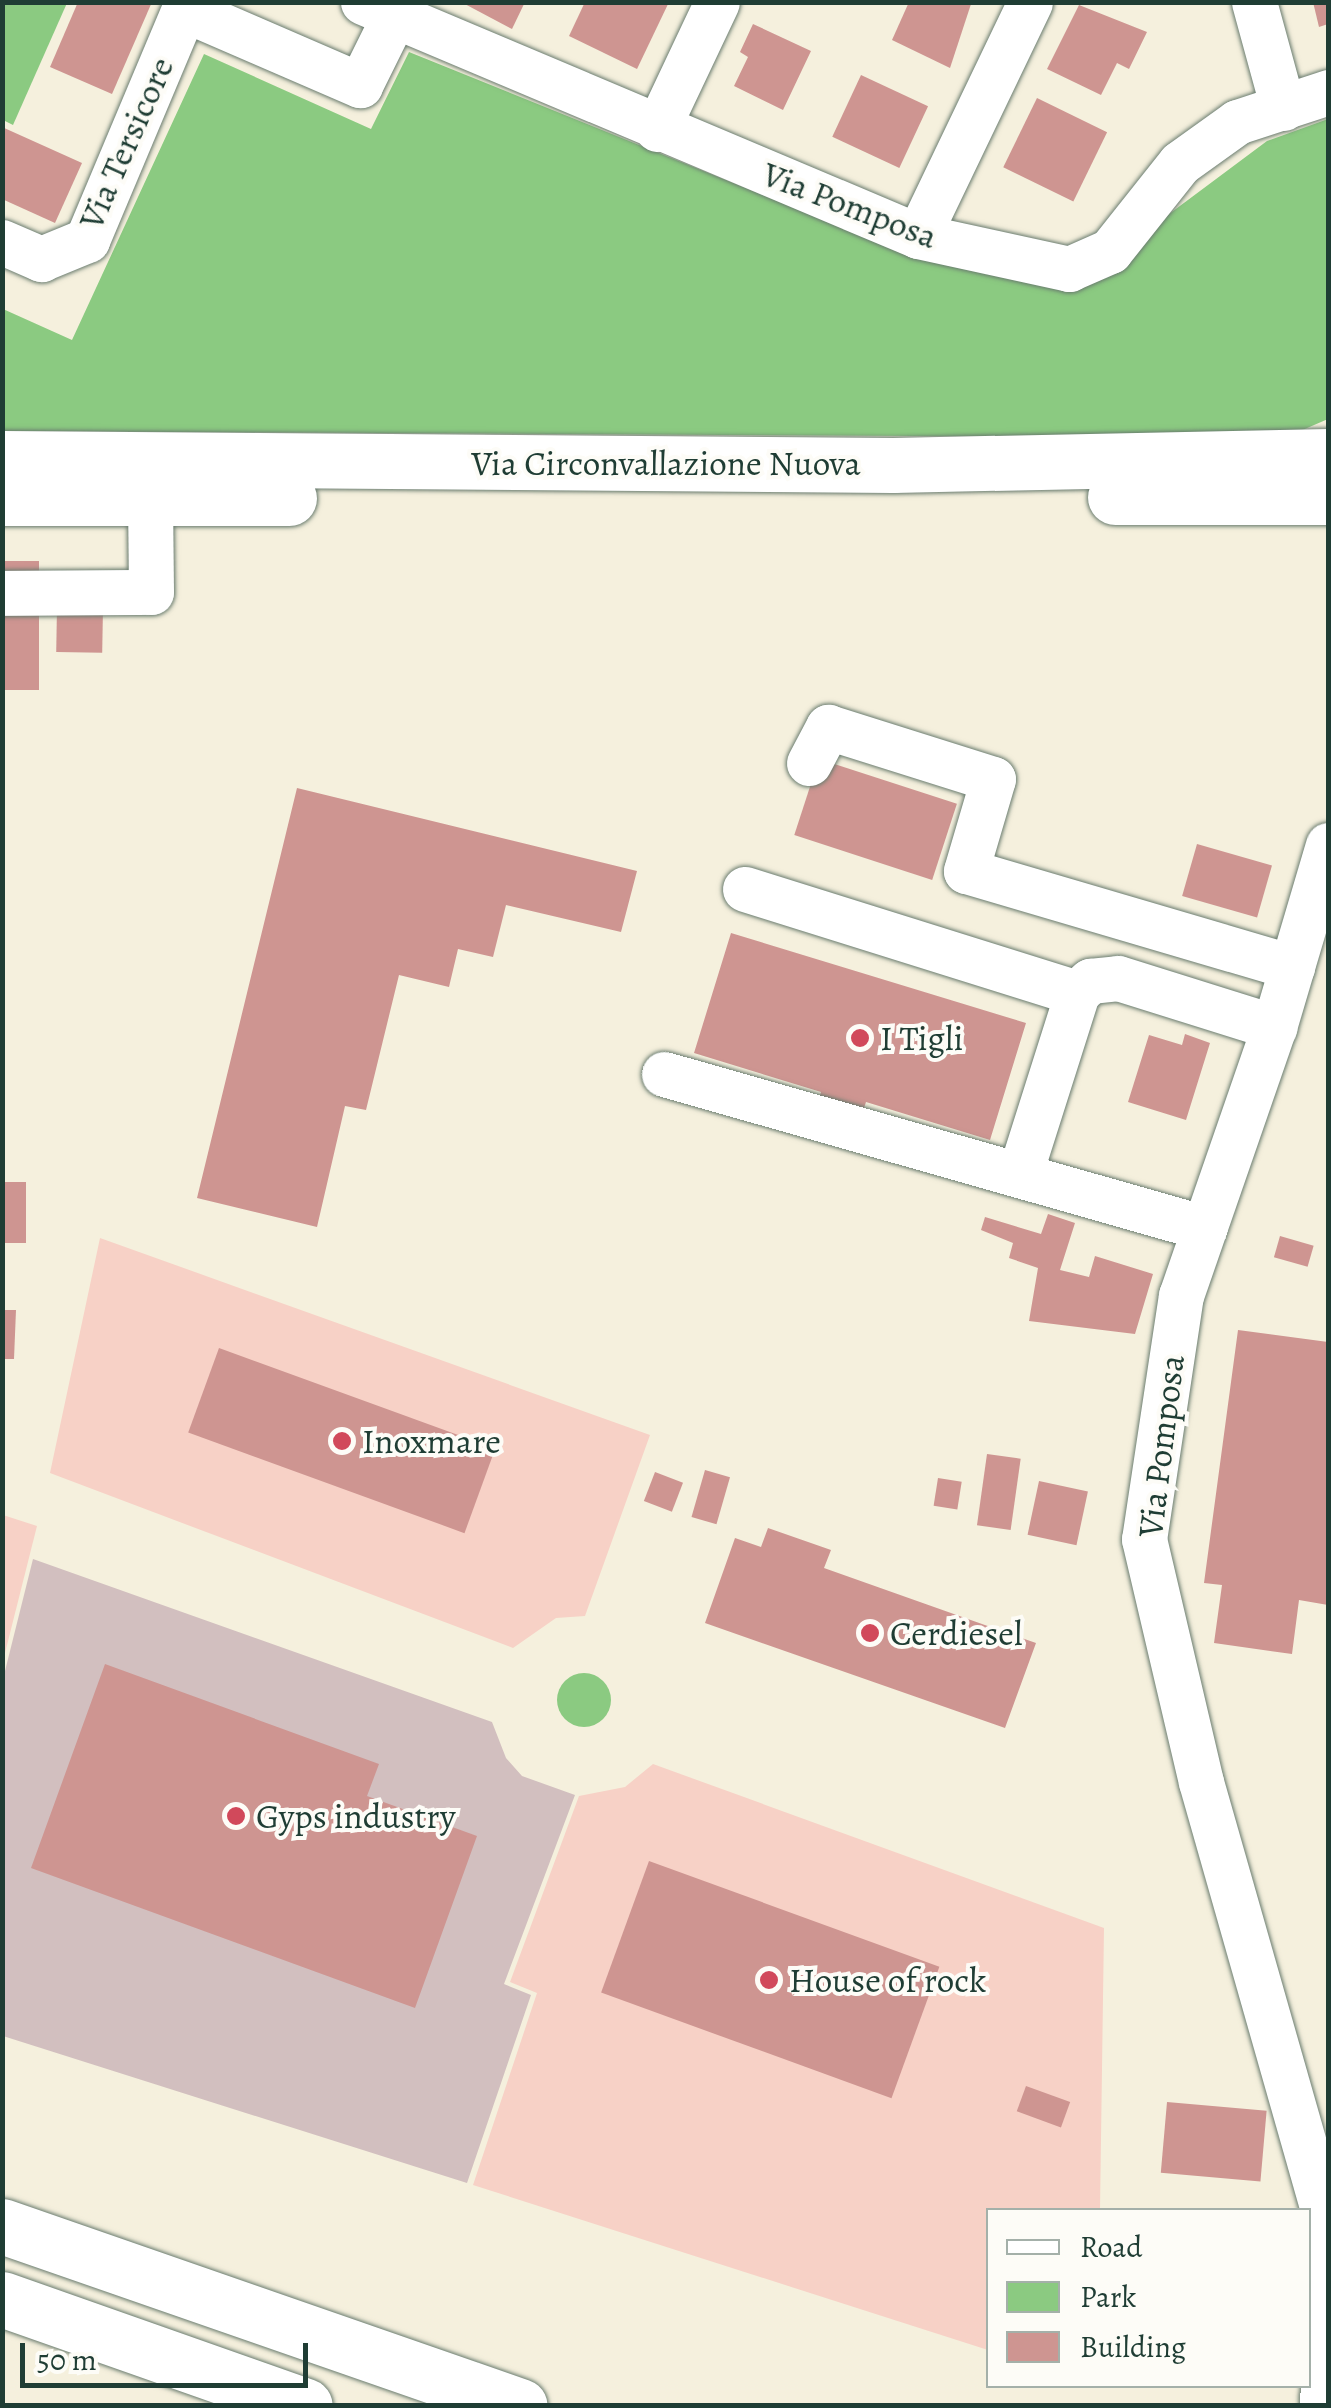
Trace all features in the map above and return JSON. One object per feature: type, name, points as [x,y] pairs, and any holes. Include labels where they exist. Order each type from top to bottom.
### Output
[{"type":"main road","name":"Via Circonvallazione Nuova","points":[[2,458],[893,465],[1325,492]]},
{"type":"main road","name":"Via Circonvallazione Nuova","points":[[2,498],[1325,492]]},
{"type":"main road","points":[[2,2226],[520,2406]]},
{"type":"main road","points":[[2,2300],[306,2406]]},
{"type":"street","points":[[658,129],[717,2]]},
{"type":"street","points":[[918,236],[1030,2]]},
{"type":"street","points":[[1254,2],[1283,108]]},
{"type":"street","name":"Via Pomposa","points":[[185,6],[360,85],[386,7],[658,129],[918,236],[1069,269],[1110,251],[1180,163],[1236,122],[1328,92]]},
{"type":"street","name":"Via Tersicore","points":[[22,251],[87,240],[185,6]]},
{"type":"street","points":[[2,594],[150,592],[150,498]]},
{"type":"street","points":[[809,762],[828,727],[994,780],[966,871],[1292,967]]},
{"type":"street","name":"Via Pomposa","points":[[1328,845],[1274,1028],[1181,1295],[1144,1539],[1201,1782],[1322,2181],[1328,2226]]},
{"type":"street","points":[[744,889],[1077,994]]},
{"type":"street","points":[[1021,1170],[1077,994],[1090,981],[1118,978],[1274,1028]]},
{"type":"street","points":[[664,1074],[1021,1170],[1204,1228]]},
{"type":"street","points":[[1322,2406],[1328,2251]]},
{"type":"shaded area","points":[[100,1238],[650,1435],[585,1616],[556,1618],[513,1648],[50,1473]]},
{"type":"shaded area","points":[[2,1515],[37,1526],[3,1661]]},
{"type":"shaded area","points":[[33,1559],[492,1722],[506,1758],[522,1776],[575,1795],[504,1984],[531,1995],[467,2183],[3,2036],[3,1679]]},
{"type":"shaded area","points":[[653,1764],[1104,1928],[1100,2208],[986,2208],[986,2349],[473,2185],[537,1993],[510,1982],[579,1796],[625,1787]]},
{"type":"green space","points":[[3,2],[67,3],[13,125],[3,120]]},
{"type":"green space","points":[[409,52],[914,256],[1074,285],[1267,141],[1328,119],[1328,419],[1284,438],[3,431],[3,309],[72,340],[204,54],[371,129]]},
{"type":"green space","points":[[584,1673],[603,1681],[611,1700],[603,1719],[584,1727],[565,1719],[557,1700],[565,1681]]},
{"type":"building","points":[[78,2],[152,2],[112,94],[50,67]]},
{"type":"building","points":[[461,2],[525,2],[512,29]]},
{"type":"building","points":[[585,2],[669,2],[637,69],[569,36]]},
{"type":"building","points":[[909,2],[971,4],[950,68],[892,40]]},
{"type":"building","points":[[1313,2],[1328,2],[1328,24],[1319,27]]},
{"type":"building","points":[[1079,5],[1147,32],[1129,69],[1117,63],[1101,95],[1047,69]]},
{"type":"building","points":[[753,24],[811,51],[783,110],[734,86],[748,57],[740,52]]},
{"type":"building","points":[[861,75],[928,106],[899,168],[832,137]]},
{"type":"building","points":[[1037,98],[1107,132],[1073,201],[1003,167]]},
{"type":"building","points":[[2,127],[82,163],[55,223],[2,199]]},
{"type":"building","points":[[2,561],[39,561],[39,690],[2,690]]},
{"type":"building","points":[[57,607],[103,608],[102,653],[56,652]]},
{"type":"building","points":[[819,759],[957,804],[932,880],[794,835]]},
{"type":"building","points":[[297,788],[637,871],[621,932],[506,905],[493,957],[458,949],[449,987],[399,975],[366,1110],[345,1106],[317,1227],[197,1198]]},
{"type":"building","points":[[1197,844],[1272,865],[1257,917],[1182,896]]},
{"type":"building","name":"I Tigli","points":[[731,933],[1026,1023],[990,1140],[866,1102],[859,1123],[816,1110],[821,1092],[694,1053]]},
{"type":"building","points":[[1185,1034],[1210,1043],[1186,1120],[1128,1102],[1149,1035],[1182,1045]]},
{"type":"building","points":[[2,1182],[26,1182],[26,1243],[2,1243]]},
{"type":"building","points":[[1048,1214],[1075,1223],[1060,1270],[1089,1277],[1095,1256],[1153,1274],[1135,1334],[1029,1321],[1038,1268],[1009,1258],[1013,1243],[981,1230],[985,1217],[1041,1234]]},
{"type":"building","points":[[1280,1236],[1314,1246],[1308,1267],[1274,1257]]},
{"type":"building","points":[[2,1310],[16,1310],[14,1359],[2,1359]]},
{"type":"building","points":[[1238,1330],[1328,1342],[1328,1605],[1299,1600],[1292,1654],[1214,1643],[1222,1585],[1204,1583]]},
{"type":"building","name":"Inoxmare","points":[[219,1348],[495,1449],[464,1533],[188,1433]]},
{"type":"building","points":[[987,1454],[1021,1459],[1011,1530],[977,1525]]},
{"type":"building","points":[[705,1470],[730,1477],[716,1524],[691,1517]]},
{"type":"building","points":[[655,1472],[683,1483],[672,1512],[644,1501]]},
{"type":"building","points":[[938,1478],[962,1482],[957,1509],[934,1506]]},
{"type":"building","points":[[1039,1481],[1088,1491],[1076,1545],[1028,1535]]},
{"type":"building","name":"Cerdiesel","points":[[768,1528],[831,1550],[824,1568],[1036,1643],[1005,1728],[705,1623],[735,1538],[761,1547]]},
{"type":"building","name":"Gyps industry","points":[[105,1664],[379,1764],[367,1796],[477,1836],[415,2008],[31,1868]]},
{"type":"building","name":"House of rock","points":[[649,1861],[939,1967],[891,2098],[601,1993]]},
{"type":"building","points":[[1026,2086],[1070,2102],[1061,2127],[1017,2111]]},
{"type":"building","points":[[1167,2102],[1267,2111],[1260,2181],[1161,2173]]},
{"type":"place","name":"I Tigli","points":[[860,1038]]},
{"type":"place","name":"Inoxmare","points":[[342,1441]]},
{"type":"place","name":"Cerdiesel","points":[[870,1633]]},
{"type":"place","name":"Gyps industry","points":[[236,1816]]},
{"type":"place","name":"House of rock","points":[[769,1980]]}]
